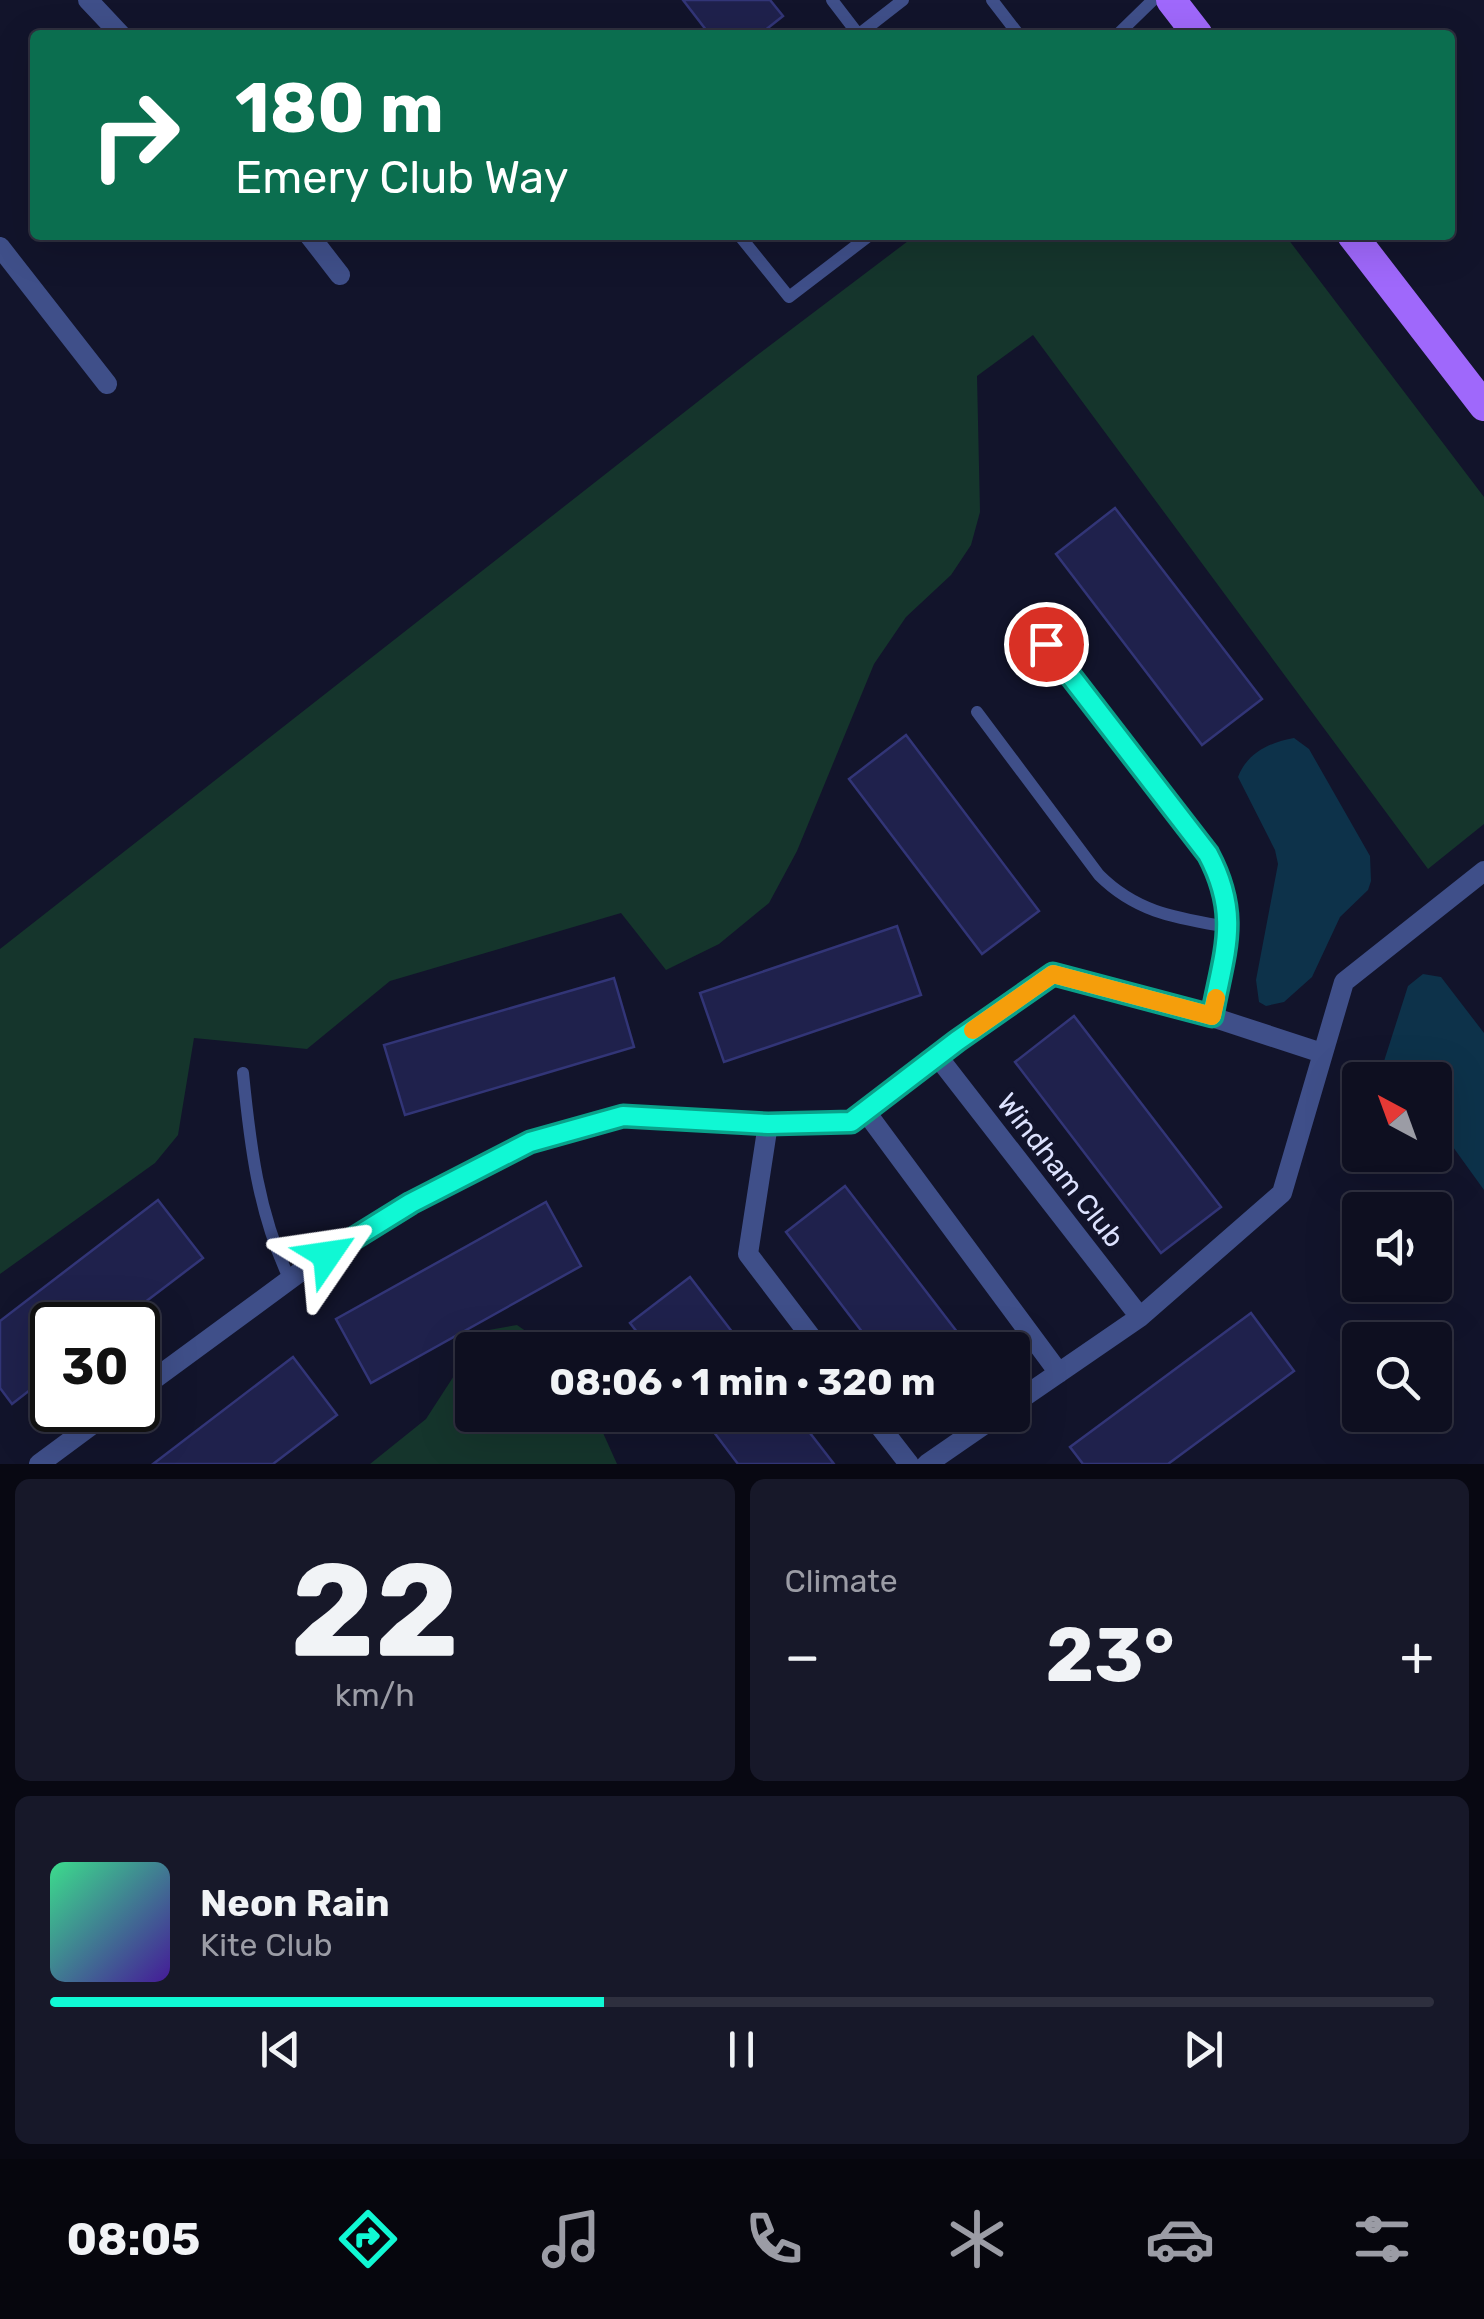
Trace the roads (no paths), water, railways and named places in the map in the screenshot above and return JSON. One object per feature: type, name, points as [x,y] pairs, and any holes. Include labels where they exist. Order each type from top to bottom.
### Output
[{"type":"main road","points":[[1170,0],[1194,30]]},
{"type":"main road","points":[[1356,240],[1484,406]]},
{"type":"street","points":[[88,0],[115,30]]},
{"type":"street","points":[[313,240],[340,275]]},
{"type":"street","points":[[0,247],[106,384]]},
{"type":"street","points":[[1026,619],[1208,854],[1220,876],[1229,908],[1228,927],[1212,1016]]},
{"type":"street","points":[[1030,1393],[1140,1317],[1282,1193],[1344,982],[1484,871]]},
{"type":"street","points":[[160,1376],[290,1280],[411,1203],[530,1142],[623,1116],[768,1124],[851,1122],[1053,974],[1212,1016],[1322,1053]]},
{"type":"street","name":"Windham Club","points":[[938,1057],[1140,1317]]},
{"type":"street","points":[[866,1112],[1059,1373]]},
{"type":"street","points":[[768,1124],[748,1254],[807,1332]]},
{"type":"street","points":[[39,1464],[82,1432]]},
{"type":"street","points":[[884,1432],[908,1464]]},
{"type":"street","points":[[927,1464],[973,1432]]},
{"type":"lane","points":[[832,0],[854,30]]},
{"type":"lane","points":[[864,30],[903,0]]},
{"type":"lane","points":[[992,0],[1014,30]]},
{"type":"lane","points":[[1121,30],[1153,0]]},
{"type":"lane","points":[[743,240],[789,297],[863,240]]},
{"type":"lane","points":[[977,712],[1099,875],[1119,895],[1168,916],[1228,927]]},
{"type":"lane","points":[[242,1073],[251,1152],[263,1208],[271,1241],[290,1280]]},
{"type":"water","points":[[1294,738],[1309,749],[1370,856],[1371,881],[1368,890],[1340,917],[1312,977],[1284,1002],[1266,1006],[1259,1002],[1256,980],[1278,864],[1275,850],[1238,777],[1247,761],[1260,750]]},
{"type":"water","points":[[1423,974],[1441,977],[1484,1033],[1484,1190],[1452,1147],[1452,1062],[1384,1062],[1408,986]]}]
